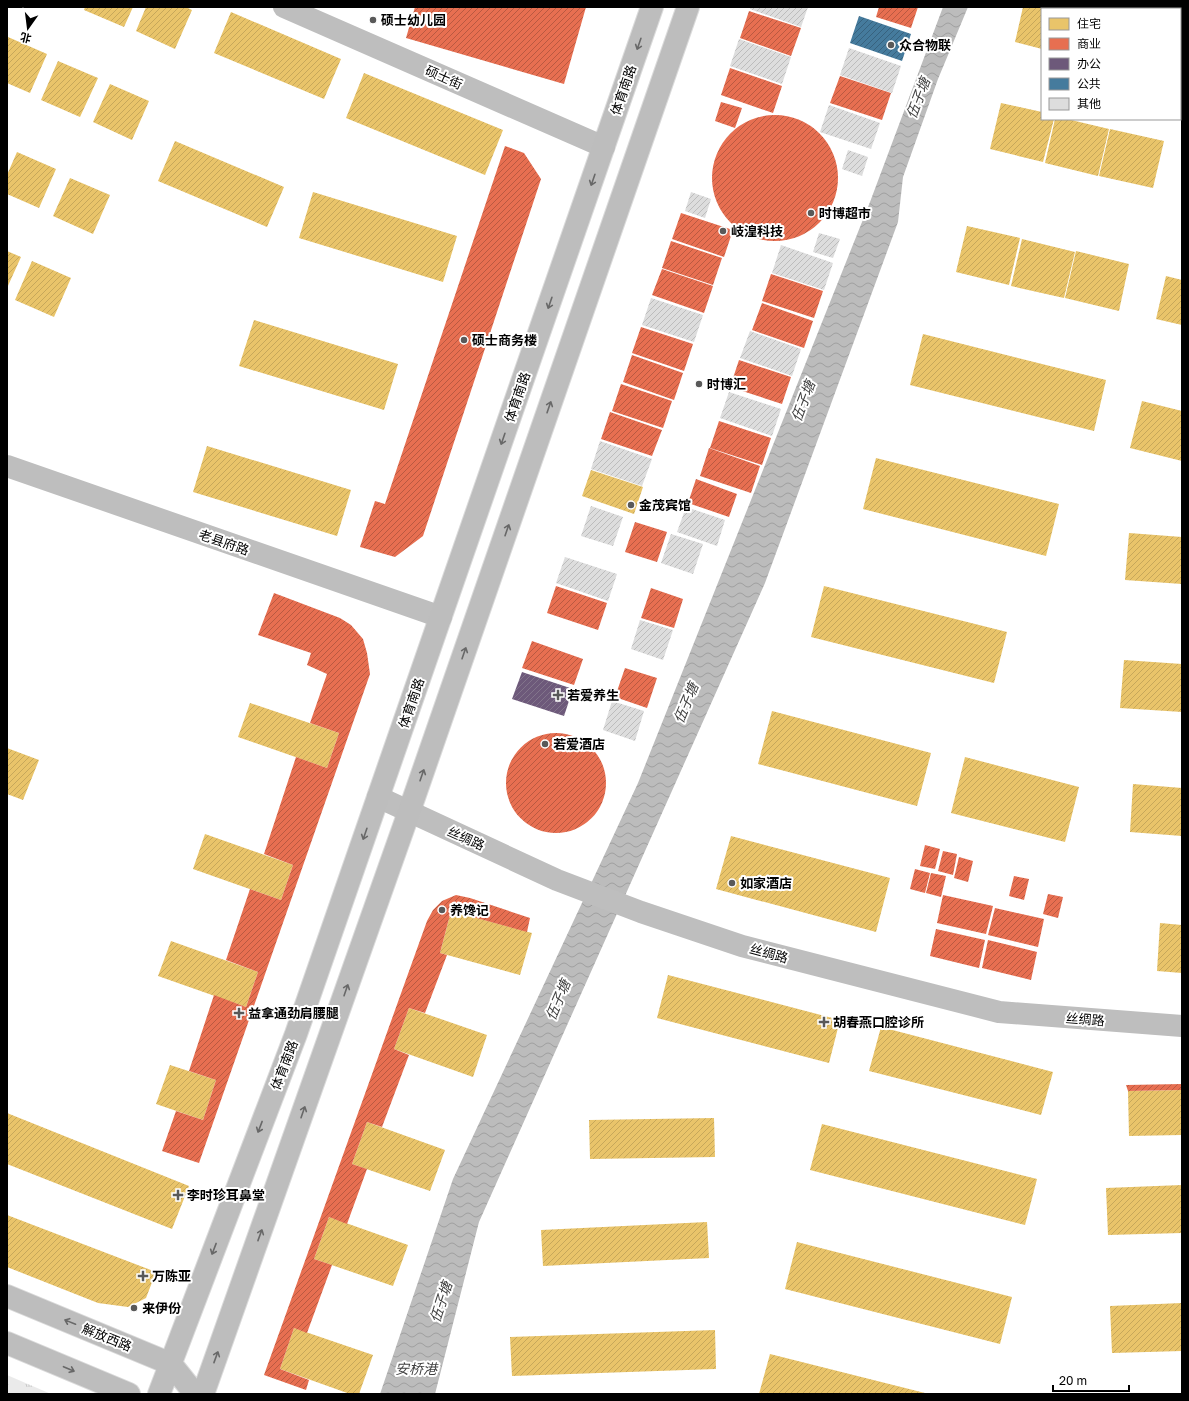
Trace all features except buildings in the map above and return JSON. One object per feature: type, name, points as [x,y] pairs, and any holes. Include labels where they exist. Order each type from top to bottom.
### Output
[{"type":"main road","name":"体育南路","points":[[159,1394],[296,1034],[652,7]]},
{"type":"main road","points":[[203,1394],[409,812],[688,7]]},
{"type":"main road","name":"解放西路","points":[[7,1296],[170,1364],[195,1394]]},
{"type":"main road","points":[[7,1343],[129,1394]]},
{"type":"street","name":"硕士街","points":[[284,7],[604,147]]},
{"type":"street","name":"老县府路","points":[[7,466],[441,617]]},
{"type":"street","name":"丝绸路","points":[[378,797],[557,880],[641,912],[742,946],[999,1012],[1182,1026]]},
{"type":"green space","points":[[7,1375],[51,1394],[7,1394]]},
{"type":"water","name":"安桥港","points":[[943,7],[968,7],[938,79],[903,177],[898,222],[765,583],[479,1222],[435,1394],[380,1394],[453,1179],[638,783],[870,202]]},
{"type":"place","name":"硕士幼儿园","points":[[373,20]]},
{"type":"place","name":"众合物联","points":[[891,45]]},
{"type":"place","name":"时博超市","points":[[811,213]]},
{"type":"place","name":"岐湟科技","points":[[723,231]]},
{"type":"place","name":"硕士商务楼","points":[[464,340]]},
{"type":"place","name":"时博汇","points":[[699,384]]},
{"type":"place","name":"金茂宾馆","points":[[631,505]]},
{"type":"place","name":"若爱养生","points":[[558,695]]},
{"type":"place","name":"若爱酒店","points":[[545,744]]},
{"type":"place","name":"如家酒店","points":[[732,883]]},
{"type":"place","name":"养馋记","points":[[442,910]]},
{"type":"place","name":"益拿通劲肩腰腿","points":[[239,1013]]},
{"type":"place","name":"胡春燕口腔诊所","points":[[824,1022]]},
{"type":"place","name":"李时珍耳鼻堂","points":[[178,1195]]},
{"type":"place","name":"万陈亚","points":[[143,1276]]},
{"type":"place","name":"来伊份","points":[[134,1308]]},
{"type":"water label","name":"伍子塘","points":[[918,98]]},
{"type":"water label","name":"伍子塘","points":[[803,401]]},
{"type":"water label","name":"伍子塘","points":[[686,703]]},
{"type":"water label","name":"伍子塘","points":[[558,1000]]},
{"type":"water label","name":"伍子塘","points":[[441,1302]]}]
